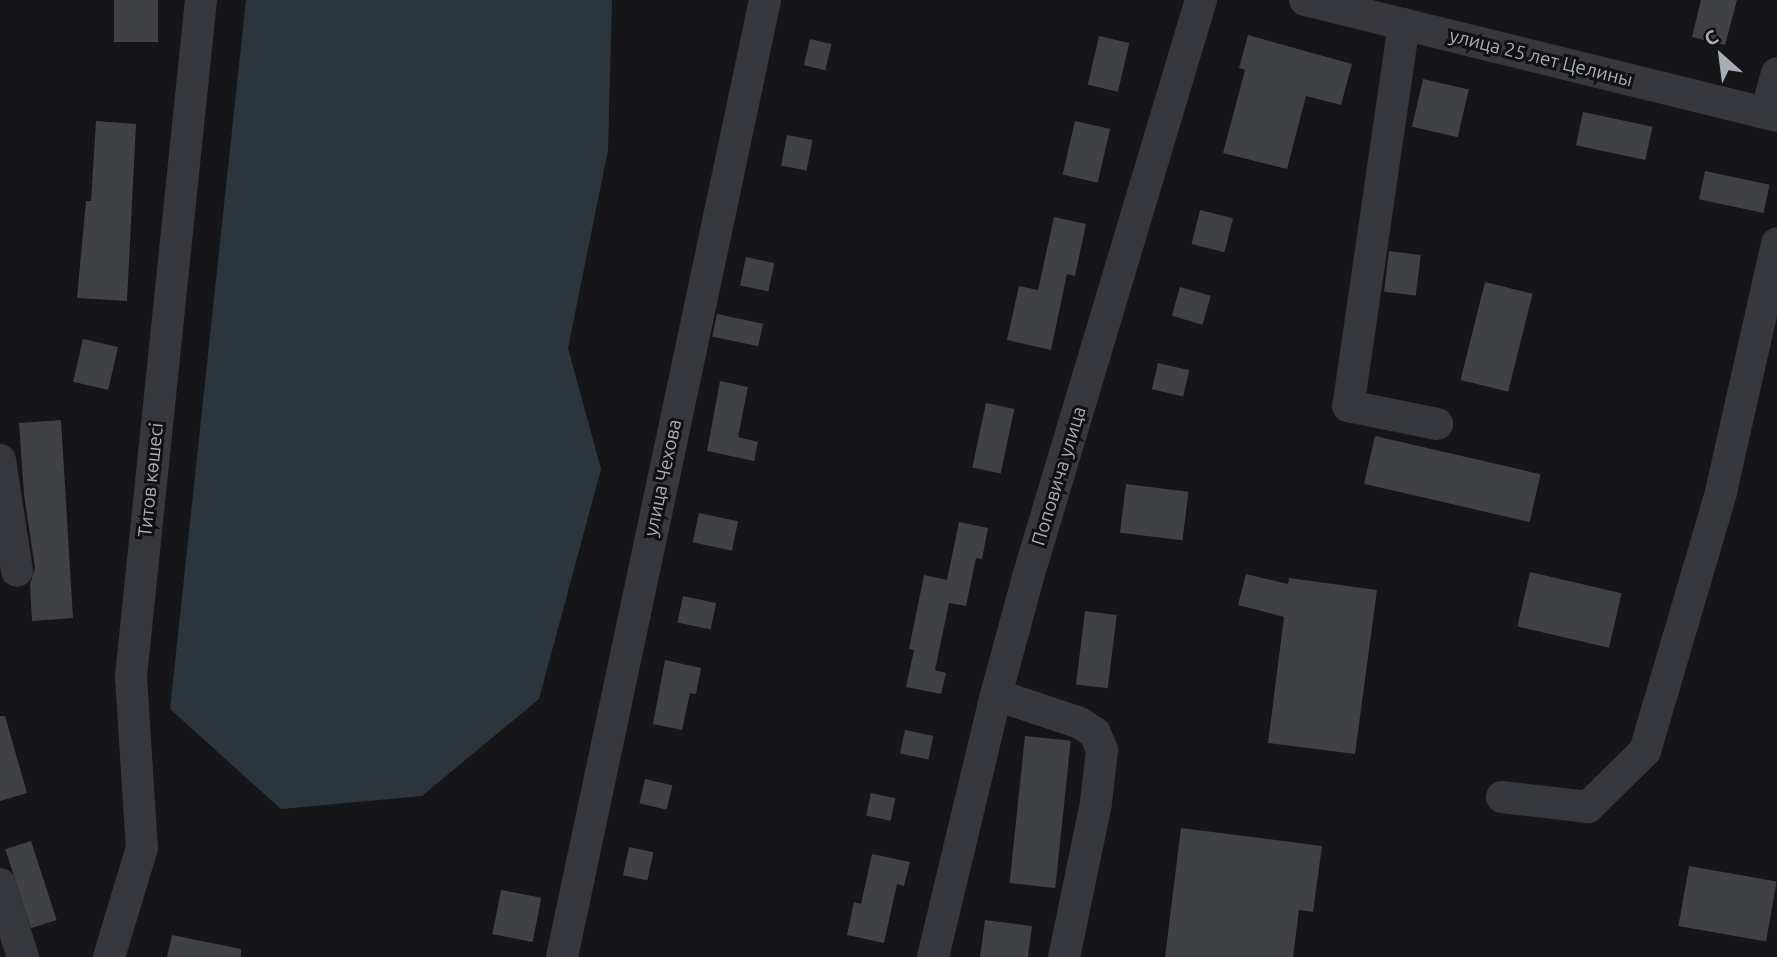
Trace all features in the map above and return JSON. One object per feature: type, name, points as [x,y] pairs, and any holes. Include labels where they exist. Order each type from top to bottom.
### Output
[{"type":"street","name":"Титов көшесі","points":[[109,957],[142,848],[131,676],[201,0]]},
{"type":"street","name":"улица Чехова","points":[[562,957],[765,0]]},
{"type":"street","name":"Поповича улица","points":[[933,957],[996,695],[1201,0]]},
{"type":"street","name":"улица 25 лет Целины","points":[[1326,3],[1771,115]]},
{"type":"street","points":[[1404,24],[1348,406],[1437,424]]},
{"type":"street","points":[[1771,115],[1777,73]]},
{"type":"street","points":[[1502,797],[1588,807],[1646,751],[1721,492],[1777,243]]},
{"type":"street","points":[[0,460],[17,571]]},
{"type":"street","points":[[996,695],[1080,723],[1095,733],[1102,750],[1096,803],[1064,957]]},
{"type":"street","points":[[0,884],[23,957]]},
{"type":"shaded area","points":[[246,0],[612,0],[608,150],[568,348],[601,469],[539,699],[422,796],[281,809],[170,709]]},
{"type":"building","points":[[114,0],[158,0],[158,42],[114,42]]},
{"type":"building","points":[[1701,0],[1737,0],[1725,45],[1692,37]]},
{"type":"building","points":[[1248,35],[1352,64],[1341,105],[1306,96],[1287,169],[1223,153],[1245,70],[1239,68]]},
{"type":"building","points":[[1099,36],[1129,43],[1118,92],[1088,85]]},
{"type":"building","points":[[810,39],[831,44],[825,70],[804,65]]},
{"type":"building","points":[[1423,79],[1469,90],[1458,137],[1412,127]]},
{"type":"building","points":[[1583,112],[1652,127],[1645,160],[1576,145]]},
{"type":"building","points":[[96,121],[136,124],[127,301],[77,298],[86,201],[91,201]]},
{"type":"building","points":[[1075,121],[1110,129],[1098,183],[1063,175]]},
{"type":"building","points":[[787,135],[813,140],[807,170],[781,165]]},
{"type":"building","points":[[1705,171],[1770,185],[1764,213],[1699,199]]},
{"type":"building","points":[[1200,210],[1233,218],[1225,252],[1192,244]]},
{"type":"building","points":[[1054,217],[1086,224],[1075,276],[1067,274],[1051,350],[1007,340],[1019,286],[1038,290]]},
{"type":"building","points":[[1389,251],[1421,255],[1416,296],[1384,292]]},
{"type":"building","points":[[746,257],[774,263],[768,291],[740,285]]},
{"type":"building","points":[[1485,282],[1533,294],[1508,392],[1461,380]]},
{"type":"building","points":[[1180,287],[1211,296],[1202,325],[1172,316]]},
{"type":"building","points":[[717,314],[763,324],[758,346],[712,336]]},
{"type":"building","points":[[83,339],[118,347],[108,390],[73,382]]},
{"type":"building","points":[[1158,363],[1189,370],[1183,397],[1152,389]]},
{"type":"building","points":[[720,381],[748,387],[738,437],[758,442],[754,461],[707,451]]},
{"type":"building","points":[[986,403],[1014,409],[1001,474],[972,468]]},
{"type":"building","points":[[61,420],[73,618],[32,621],[30,584],[35,568],[24,494],[19,423]]},
{"type":"building","points":[[1375,436],[1541,474],[1530,522],[1364,484]]},
{"type":"building","points":[[1126,484],[1189,492],[1183,540],[1120,533]]},
{"type":"building","points":[[699,513],[738,521],[732,551],[693,542]]},
{"type":"building","points":[[959,522],[988,528],[982,559],[976,558],[966,606],[949,603],[935,670],[946,673],[941,694],[906,687],[914,650],[909,649],[924,575],[947,580]]},
{"type":"building","points":[[1530,572],[1622,593],[1609,648],[1517,627]]},
{"type":"building","points":[[1246,574],[1288,584],[1289,578],[1377,590],[1355,754],[1268,743],[1284,617],[1238,605]]},
{"type":"building","points":[[683,596],[716,603],[711,629],[677,622]]},
{"type":"building","points":[[1085,611],[1117,615],[1108,688],[1076,684]]},
{"type":"building","points":[[665,660],[701,668],[696,694],[690,693],[682,730],[653,724]]},
{"type":"building","points":[[0,716],[5,716],[27,793],[0,801]]},
{"type":"building","points":[[905,730],[933,736],[928,760],[900,753]]},
{"type":"building","points":[[1025,736],[1071,741],[1055,888],[1010,883]]},
{"type":"building","points":[[645,779],[672,785],[667,810],[639,803]]},
{"type":"building","points":[[871,793],[895,798],[891,821],[866,815]]},
{"type":"building","points":[[1181,828],[1322,846],[1313,912],[1299,910],[1293,957],[1165,957]]},
{"type":"building","points":[[31,841],[57,920],[31,928],[5,849]]},
{"type":"building","points":[[629,847],[653,852],[647,881],[623,875]]},
{"type":"building","points":[[872,854],[910,862],[904,886],[897,884],[884,943],[847,935],[854,902],[861,904]]},
{"type":"building","points":[[1689,866],[1777,881],[1766,942],[1678,926]]},
{"type":"building","points":[[501,890],[541,898],[533,942],[492,934]]},
{"type":"building","points":[[985,920],[1032,926],[1028,957],[980,957]]},
{"type":"building","points":[[172,935],[241,949],[241,957],[167,957]]}]
